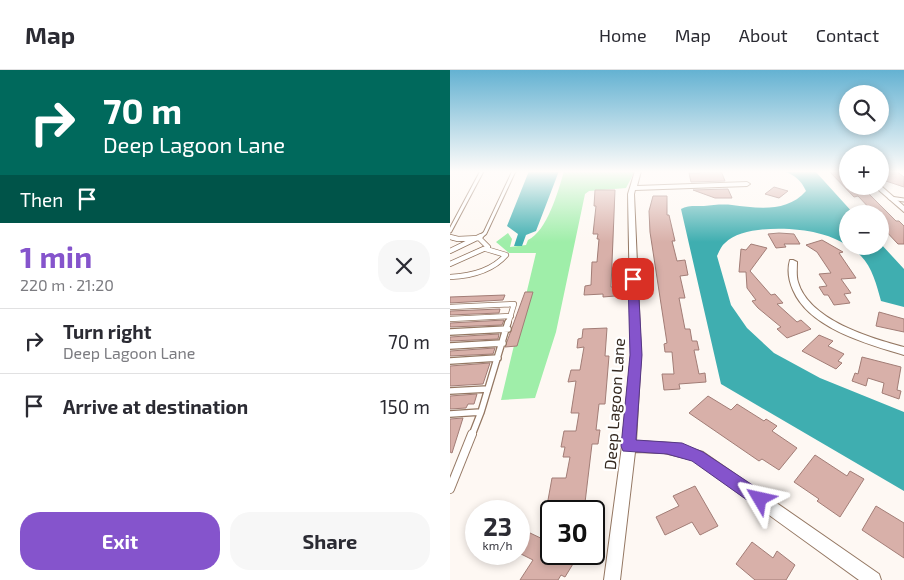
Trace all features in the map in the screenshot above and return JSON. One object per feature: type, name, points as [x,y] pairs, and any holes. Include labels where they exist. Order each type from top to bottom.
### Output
[{"type":"street","name":"Deep Lagoon Lane","points":[[612,580],[628,446],[636,355],[632,195]]},
{"type":"street","points":[[887,195],[903,208]]},
{"type":"street","points":[[793,262],[792,273],[796,290],[814,310],[851,334],[904,351]]},
{"type":"street","points":[[628,446],[682,450],[698,456],[873,580]]},
{"type":"lane","points":[[450,230],[469,195]]},
{"type":"lane","points":[[450,251],[479,238],[488,228],[503,195]]},
{"type":"lane","points":[[890,198],[904,200]]},
{"type":"lane","points":[[450,237],[458,239],[479,238],[487,244],[486,249]]},
{"type":"lane","points":[[450,264],[486,249],[506,255],[502,261],[480,272],[450,277]]},
{"type":"lane","points":[[450,308],[514,304],[508,329],[481,412],[450,489]]},
{"type":"lane","points":[[450,319],[511,316]]},
{"type":"lane","points":[[450,332],[508,329]]},
{"type":"lane","points":[[450,346],[503,343]]},
{"type":"lane","points":[[450,361],[498,358]]},
{"type":"lane","points":[[450,391],[488,389]]},
{"type":"lane","points":[[450,414],[481,412]]},
{"type":"green space","points":[[557,195],[585,195],[556,332],[535,398],[501,400],[536,253],[509,253],[496,242],[508,233],[512,239],[510,247],[526,245],[528,240],[541,228]]},
{"type":"water","points":[[519,195],[550,195],[536,231],[526,235],[522,246],[514,246],[518,234],[507,226]]},
{"type":"water","points":[[802,195],[837,195],[846,205],[839,205],[839,241],[823,234],[783,229],[756,230],[733,237],[724,244],[717,256],[731,305],[747,328],[774,353],[820,378],[904,412],[904,491],[721,384],[681,209],[689,206],[722,205],[761,208],[790,203]]},
{"type":"water","points":[[889,253],[904,269],[904,307],[881,301],[874,277],[861,256],[889,255]]},
{"type":"building","points":[[595,195],[615,195],[611,287],[615,287],[615,296],[603,297],[603,294],[584,295],[585,286],[591,285],[592,262],[597,262],[599,239],[597,239],[598,234],[593,234],[596,206],[594,206]]},
{"type":"building","points":[[706,195],[731,195],[732,198],[715,198]]},
{"type":"building","points":[[768,195],[783,195],[779,198]]},
{"type":"building","points":[[852,195],[870,195],[880,205],[866,205],[858,196],[854,197]]},
{"type":"building","points":[[653,196],[667,196],[667,215],[669,215],[675,241],[672,241],[677,261],[685,260],[688,275],[680,276],[685,298],[679,298],[685,329],[690,329],[692,341],[697,341],[699,350],[694,350],[699,374],[705,373],[706,382],[679,384],[680,389],[664,390],[662,374],[674,374],[672,352],[665,352],[664,344],[667,343],[650,232],[649,211]]},
{"type":"building","points":[[889,214],[904,226],[904,244],[898,244],[889,234]]},
{"type":"building","points":[[768,234],[794,234],[800,244],[784,244],[786,247],[776,248]]},
{"type":"building","points":[[822,240],[839,250],[839,255],[856,278],[841,279],[851,293],[844,294],[850,303],[834,305],[828,295],[824,295],[819,287],[827,286],[819,274],[831,273],[817,252],[806,245]]},
{"type":"building","points":[[751,244],[767,248],[750,271],[771,295],[775,294],[783,303],[777,304],[797,322],[801,320],[811,329],[787,338],[777,329],[781,327],[752,301],[756,300],[747,288],[746,272],[739,272],[741,249],[746,250]]},
{"type":"building","points":[[525,292],[533,292],[517,346],[505,347]]},
{"type":"building","points":[[505,295],[503,300],[450,303],[450,297]]},
{"type":"building","points":[[500,309],[499,313],[450,315],[450,311]]},
{"type":"building","points":[[879,312],[904,319],[904,332],[876,326]]},
{"type":"building","points":[[504,320],[502,325],[450,327],[450,323]]},
{"type":"building","points":[[607,328],[605,356],[609,356],[605,404],[599,404],[596,430],[600,430],[598,444],[592,444],[585,500],[548,500],[552,478],[566,478],[570,457],[563,457],[565,447],[561,447],[564,431],[576,431],[579,413],[571,413],[576,381],[568,382],[571,370],[580,370],[584,347],[577,348],[578,339],[582,338],[583,329]]},
{"type":"building","points":[[499,334],[498,339],[450,341],[450,337]]},
{"type":"building","points":[[819,335],[833,341],[828,346],[844,354],[838,361],[842,363],[836,369],[802,351]]},
{"type":"building","points":[[495,348],[493,354],[450,356],[450,351]]},
{"type":"building","points":[[862,357],[901,367],[897,390],[901,391],[899,399],[882,393],[884,383],[868,378],[866,386],[852,381],[855,373],[858,374]]},
{"type":"building","points":[[490,363],[483,384],[450,386],[450,366]]},
{"type":"building","points":[[477,394],[474,404],[468,404],[466,408],[450,409],[450,396]]},
{"type":"building","points":[[708,396],[731,410],[737,404],[764,421],[766,419],[777,426],[772,431],[797,448],[779,470],[762,459],[759,461],[689,413]]},
{"type":"building","points":[[463,418],[452,453],[450,452],[450,419]]},
{"type":"building","points":[[815,455],[847,476],[850,471],[864,479],[840,517],[817,501],[819,499],[794,482]]},
{"type":"building","points":[[695,486],[718,526],[700,535],[692,522],[665,535],[656,517],[679,506],[673,496]]},
{"type":"building","points":[[876,506],[904,523],[904,558],[862,530]]},
{"type":"building","points":[[530,533],[540,538],[540,565],[572,565],[565,577],[561,575],[558,580],[520,580],[533,560],[530,558]]},
{"type":"building","points":[[752,542],[773,558],[777,551],[795,565],[786,580],[755,580],[736,564]]},
{"type":"route","points":[[633,279],[636,355],[628,446],[682,450],[698,456],[760,499]]}]
